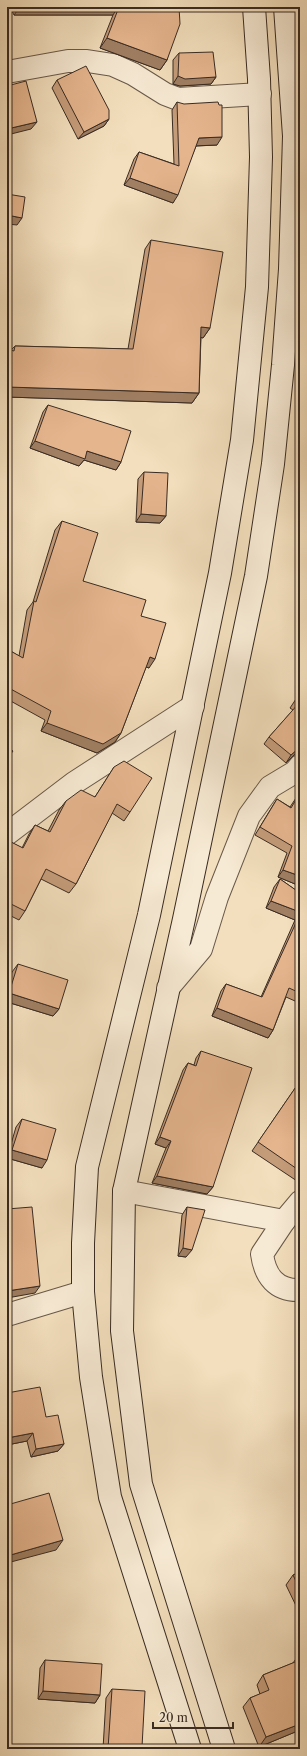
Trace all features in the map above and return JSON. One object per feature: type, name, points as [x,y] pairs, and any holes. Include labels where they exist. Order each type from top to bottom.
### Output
[{"type":"main road","points":[[190,1749],[110,1497],[90,1377],[83,1292],[83,1243],[87,1167],[149,915],[220,573],[242,440],[257,287],[261,157],[260,94],[254,7]]},
{"type":"main road","points":[[224,1749],[142,1484],[122,1331],[124,1191],[256,576],[273,464],[283,365],[290,269],[294,136],[295,72],[285,7]]},
{"type":"main road","points":[[7,72],[68,60],[87,61],[113,65],[133,74],[165,94],[178,99],[260,94]]},
{"type":"main road","points":[[7,834],[74,783],[193,706]]},
{"type":"main road","points":[[168,988],[201,949],[217,897],[249,816],[270,787],[295,772],[300,766]]},
{"type":"main road","points":[[124,1191],[284,1221]]},
{"type":"main road","points":[[300,1202],[284,1221],[262,1254],[264,1267],[271,1280],[289,1290],[300,1290]]},
{"type":"main road","points":[[7,1315],[83,1292]]},
{"type":"building","points":[[119,7],[179,7],[180,24],[167,60],[107,38]]},
{"type":"building","points":[[213,52],[216,77],[185,79],[178,76],[179,53]]},
{"type":"building","points":[[86,66],[109,110],[109,119],[84,132],[57,80]]},
{"type":"building","points":[[26,81],[37,122],[7,129],[7,86]]},
{"type":"building","points":[[177,102],[184,104],[218,102],[219,105],[222,105],[222,137],[199,138],[178,195],[130,178],[139,152],[179,166]]},
{"type":"building","points":[[7,194],[25,197],[22,218],[7,215]]},
{"type":"building","points":[[151,240],[223,252],[210,328],[201,327],[199,393],[7,387],[7,349],[14,351],[15,346],[133,349]]},
{"type":"building","points":[[48,405],[131,431],[121,462],[87,451],[85,459],[35,441]]},
{"type":"building","points":[[144,472],[168,473],[166,516],[141,514]]},
{"type":"building","points":[[62,521],[98,533],[83,581],[146,600],[141,616],[166,623],[155,659],[150,657],[121,733],[103,744],[47,723],[51,711],[7,687],[7,649],[23,658],[34,601],[36,602]]},
{"type":"building","points":[[300,694],[300,747],[291,755],[269,737],[299,703],[296,700]]},
{"type":"building","points":[[7,747],[13,751],[7,759]]},
{"type":"building","points":[[124,761],[152,778],[130,812],[117,804],[76,884],[46,869],[25,911],[7,902],[7,840],[23,848],[35,825],[50,832],[66,801],[81,790],[95,797],[114,767]]},
{"type":"building","points":[[300,793],[300,876],[283,870],[292,846],[260,827],[277,799],[291,808]]},
{"type":"building","points":[[280,879],[300,893],[300,912],[271,901]]},
{"type":"building","points":[[300,914],[300,993],[289,988],[273,1030],[217,1008],[226,984],[262,997]]},
{"type":"building","points":[[18,964],[68,980],[59,1009],[9,993]]},
{"type":"building","points":[[201,1051],[252,1068],[213,1187],[157,1176],[171,1141],[160,1137],[188,1063],[196,1066]]},
{"type":"building","points":[[300,1081],[300,1171],[258,1142]]},
{"type":"building","points":[[22,1119],[56,1129],[47,1160],[12,1150]]},
{"type":"building","points":[[32,1207],[40,1286],[7,1291],[7,1209]]},
{"type":"building","points":[[187,1207],[205,1210],[192,1250],[183,1248]]},
{"type":"building","points":[[40,1387],[46,1417],[58,1415],[64,1444],[36,1449],[33,1433],[7,1438],[7,1393]]},
{"type":"building","points":[[49,1493],[63,1540],[7,1556],[7,1505]]},
{"type":"building","points":[[300,1572],[300,1590],[293,1575]]},
{"type":"building","points":[[45,1660],[102,1664],[100,1695],[43,1691]]},
{"type":"building","points":[[300,1660],[300,1724],[266,1737],[250,1698],[269,1690],[263,1675]]},
{"type":"building","points":[[112,1689],[145,1691],[142,1747],[149,1747],[149,1749],[108,1749]]}]
